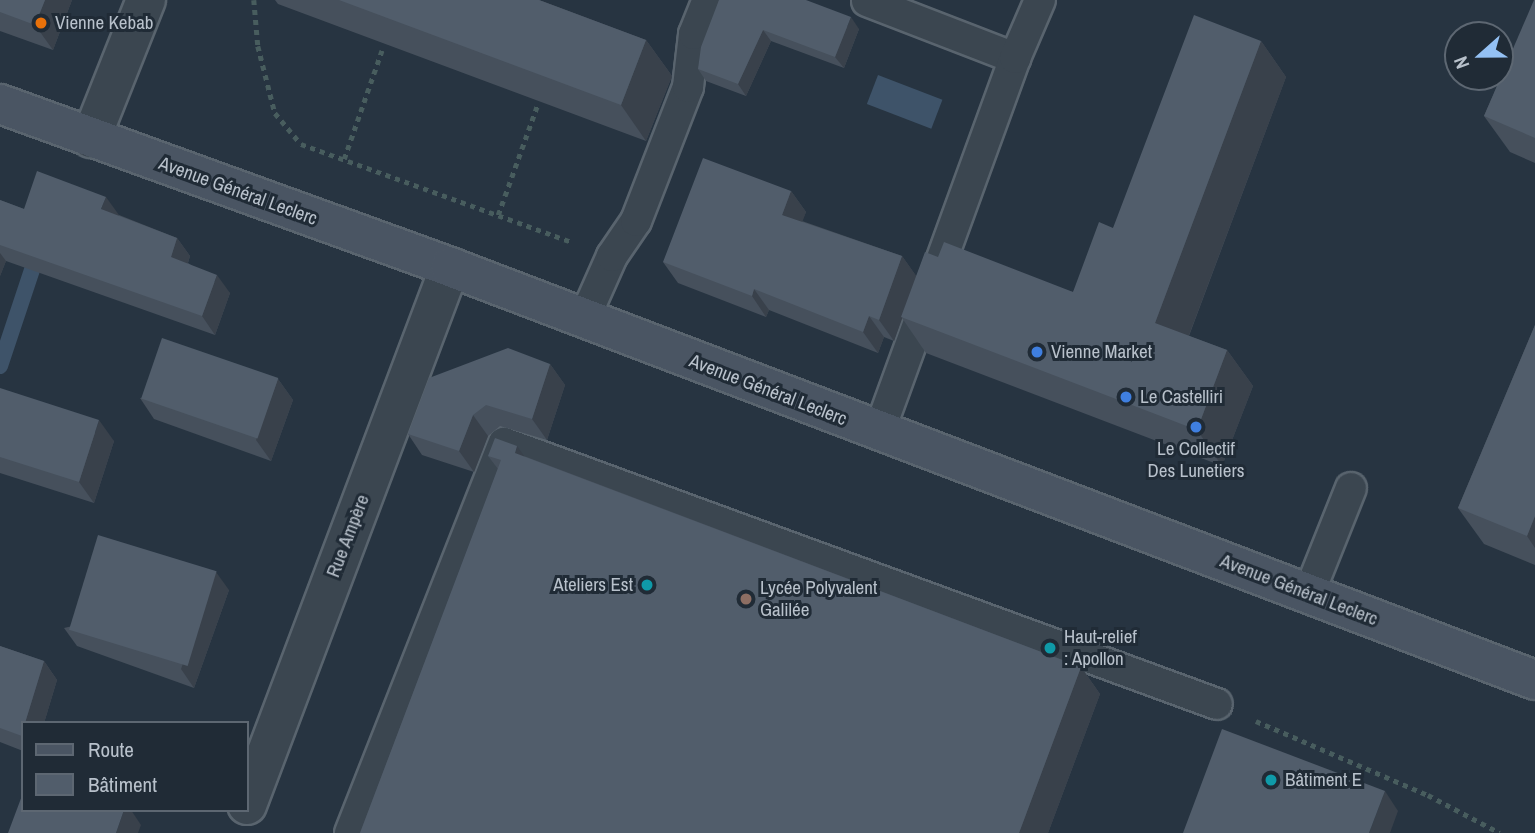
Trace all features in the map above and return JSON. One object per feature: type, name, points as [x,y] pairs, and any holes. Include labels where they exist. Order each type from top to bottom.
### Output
[{"type":"main road","name":"Avenue Général Leclerc","points":[[0,104],[450,267],[1535,680]]},
{"type":"street","points":[[91,138],[146,0]]},
{"type":"street","name":"Rue Ampère","points":[[248,803],[450,267]]},
{"type":"street","name":"Rue Ampère","points":[[236,833],[244,812]]},
{"type":"lane","points":[[584,319],[612,256],[636,221],[688,87],[694,34],[708,0]]},
{"type":"lane","points":[[879,432],[1015,58],[1040,0]]},
{"type":"lane","points":[[867,1],[1015,58]]},
{"type":"lane","points":[[349,833],[504,443],[1217,704]]},
{"type":"lane","points":[[1309,593],[1351,488]]},
{"type":"path","points":[[254,0],[258,46],[275,113],[301,144],[612,256]]},
{"type":"path","points":[[344,159],[383,50]]},
{"type":"path","points":[[498,215],[537,106]]},
{"type":"path","points":[[1217,704],[1428,795],[1500,833]]},
{"type":"water","points":[[878,75],[942,100],[931,129],[867,104]]},
{"type":"building","points":[[0,0],[45,0],[35,25],[0,12]]},
{"type":"building","points":[[339,0],[539,0],[646,40],[621,105]]},
{"type":"building","points":[[719,0],[806,0],[851,17],[835,57],[763,30],[738,84],[698,69],[701,47]]},
{"type":"building","points":[[1535,0],[1535,138],[1484,116],[1495,91],[1514,91],[1514,46]]},
{"type":"building","points":[[1194,15],[1261,41],[1155,323],[1227,350],[1197,430],[901,317],[925,252],[938,257],[944,242],[1073,292],[1099,222],[1113,228]]},
{"type":"building","points":[[703,158],[791,191],[782,215],[902,256],[879,320],[869,316],[863,332],[754,289],[752,296],[663,262]]},
{"type":"building","points":[[37,171],[106,197],[101,209],[177,238],[171,257],[217,275],[202,316],[0,245],[0,200],[24,209]]},
{"type":"building","points":[[1535,325],[1535,516],[1527,536],[1458,508]]},
{"type":"building","points":[[162,338],[278,378],[257,439],[141,399]]},
{"type":"building","points":[[508,348],[550,364],[532,419],[486,405],[473,415],[459,451],[408,434],[429,378]]},
{"type":"building","points":[[0,388],[99,420],[79,482],[0,457]]},
{"type":"building","name":"Ateliers Est","points":[[495,438],[517,446],[515,453],[1081,667],[1019,833],[360,833],[501,460],[488,456]]},
{"type":"building","points":[[98,535],[217,571],[188,666],[69,630]]},
{"type":"building","points":[[0,646],[44,661],[26,721],[21,721],[21,736],[0,728]]},
{"type":"building","name":"Bâtiment E","points":[[1222,729],[1385,791],[1369,833],[1183,833]]},
{"type":"building","points":[[21,798],[21,812],[123,812],[116,833],[8,833]]},
{"type":"waterway","points":[[0,366],[38,252]]},
{"type":"place","name":"Vienne Kebab","points":[[41,23]]},
{"type":"place","name":"Vienne Market","points":[[1037,352]]},
{"type":"place","name":"Le Castelliri","points":[[1126,397]]},
{"type":"place","name":"Le Collectif Des Lunetiers","points":[[1196,427]]},
{"type":"place","name":"Ateliers Est","points":[[647,585]]},
{"type":"place","name":"Lycée Polyvalent Galilée","points":[[746,599]]},
{"type":"place","name":"Haut-relief : Apollon","points":[[1050,648]]},
{"type":"place","name":"Bâtiment E","points":[[1271,780]]}]
